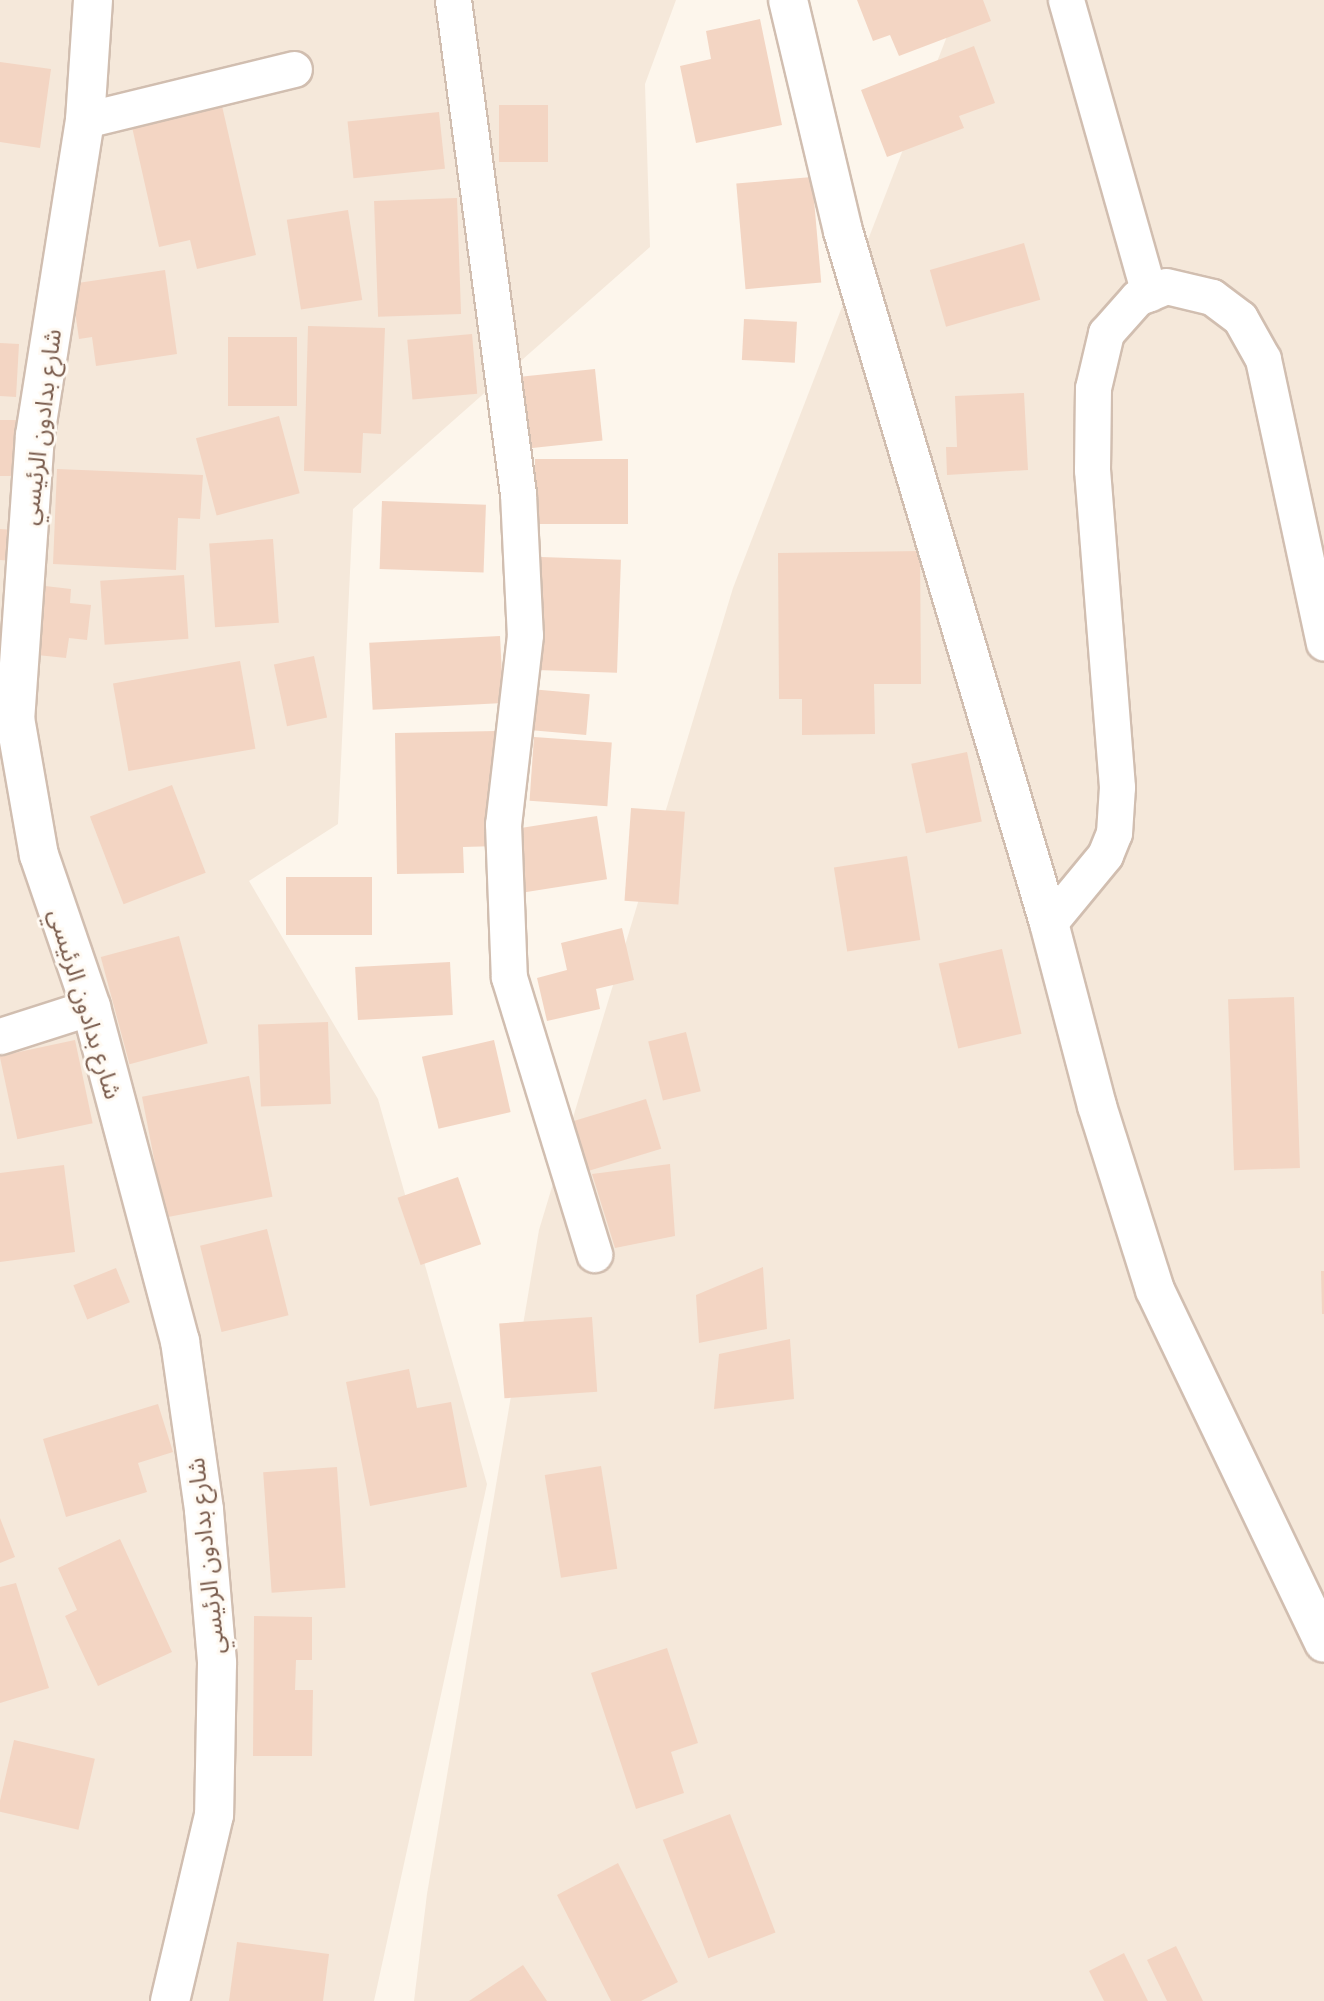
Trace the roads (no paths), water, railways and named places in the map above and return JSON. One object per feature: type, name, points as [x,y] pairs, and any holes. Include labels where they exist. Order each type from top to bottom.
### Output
[{"type":"main road","name":"شارع بدادون الرئيسي","points":[[93,0],[85,120],[36,435],[15,718],[39,855],[91,1007],[180,1341],[204,1510],[217,1663],[215,1815],[170,2001]]},
{"type":"main road","points":[[788,0],[843,231],[1049,923],[1097,1106],[1155,1290],[1324,1643]]},
{"type":"street","points":[[453,0],[518,494],[525,635],[503,824],[509,977],[594,1254]]},
{"type":"street","points":[[1066,0],[1149,293]]},
{"type":"street","points":[[85,120],[294,69]]},
{"type":"street","points":[[1049,923],[1105,855],[1114,833],[1117,787],[1092,470],[1093,388],[1106,333],[1137,298],[1166,286],[1212,297],[1240,318],[1263,359],[1324,643]]},
{"type":"street","points":[[0,1036],[91,1007]]}]
